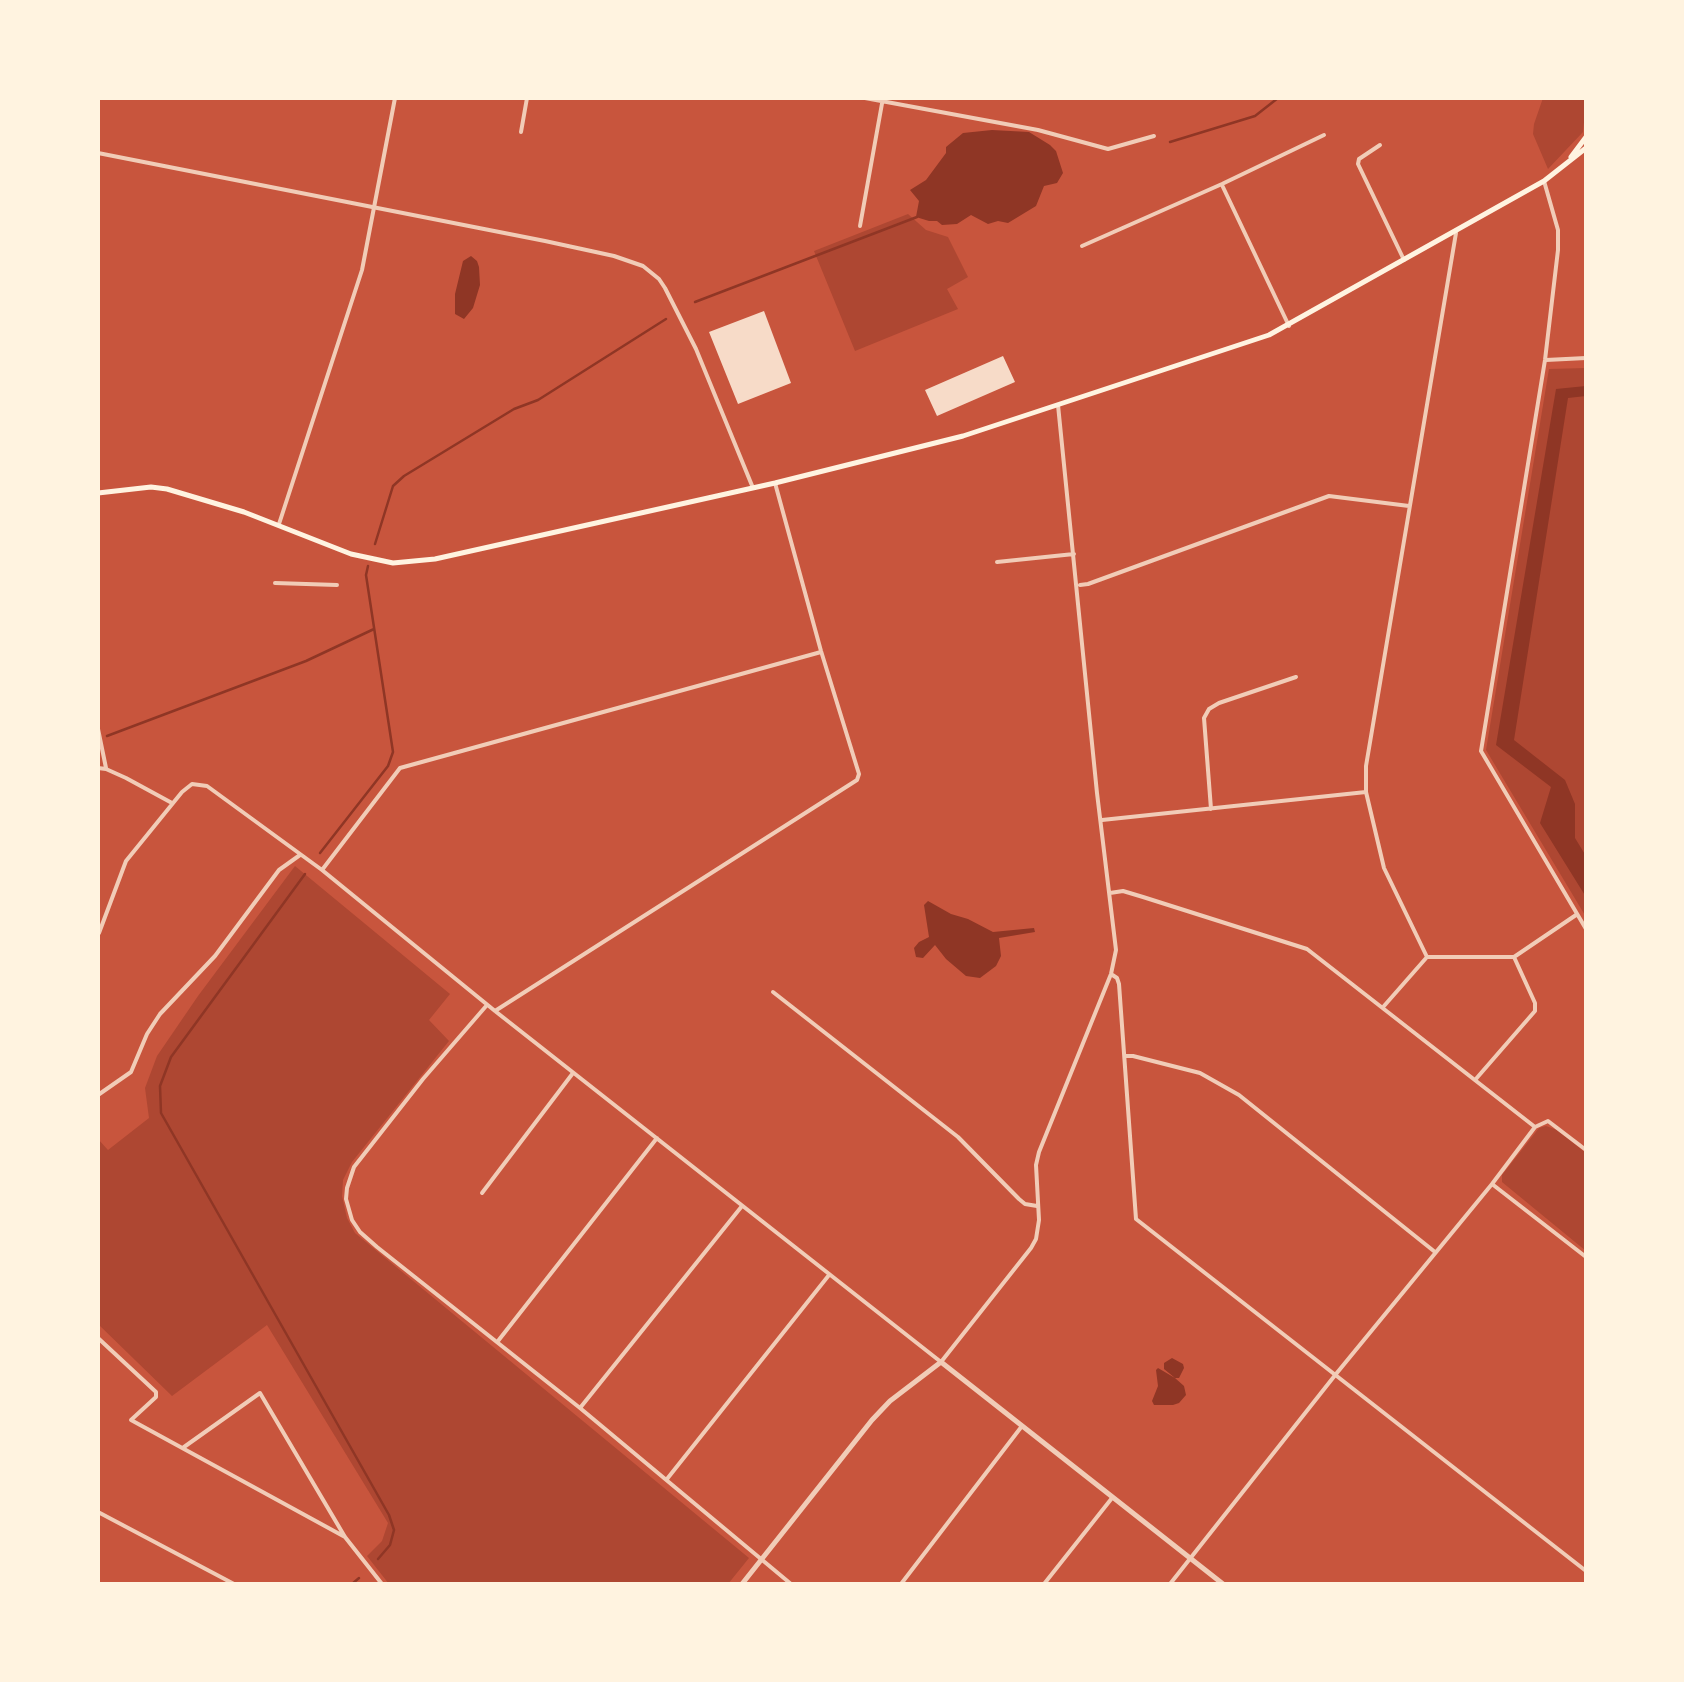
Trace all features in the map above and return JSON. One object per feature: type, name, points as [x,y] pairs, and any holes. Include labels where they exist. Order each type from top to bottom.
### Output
[{"type":"main road","points":[[1563,168],[1586,136]]},
{"type":"main road","points":[[98,494],[150,486],[167,489],[279,524],[351,554],[372,560],[414,562],[775,483],[963,436],[1270,336],[1544,181],[1586,148]]},
{"type":"street","points":[[279,524],[362,270],[395,98]]},
{"type":"street","points":[[521,132],[526,98]]},
{"type":"street","points":[[865,98],[1038,130],[1108,149],[1154,136]]},
{"type":"street","points":[[860,226],[882,99]]},
{"type":"street","points":[[1082,246],[1324,135]]},
{"type":"street","points":[[1380,145],[1359,158],[1358,164],[1404,260]]},
{"type":"street","points":[[98,153],[375,206],[614,256],[643,266],[665,288],[696,349],[753,488]]},
{"type":"street","points":[[1544,181],[1558,230],[1546,360],[1481,751],[1586,929]]},
{"type":"street","points":[[1222,184],[1289,326]]},
{"type":"street","points":[[1427,957],[1384,868],[1366,792],[1366,766],[1456,231]]},
{"type":"street","points":[[1546,360],[1586,358]]},
{"type":"street","points":[[742,1584],[872,1420],[941,1362],[1032,1248],[1038,1231],[1038,1152],[1111,974],[1116,950],[1058,405]]},
{"type":"street","points":[[495,1011],[853,784],[858,774],[775,483]]},
{"type":"street","points":[[1078,585],[1329,496],[1409,506]]},
{"type":"street","points":[[997,562],[1074,554]]},
{"type":"street","points":[[274,583],[338,586]]},
{"type":"street","points":[[322,870],[400,768],[821,652]]},
{"type":"street","points":[[1210,809],[1204,718],[1209,709],[1296,677]]},
{"type":"street","points":[[98,729],[106,769]]},
{"type":"street","points":[[98,768],[172,802]]},
{"type":"street","points":[[99,933],[126,862],[172,802],[192,784],[207,786],[322,870],[487,1005],[1222,1584]]},
{"type":"street","points":[[1101,820],[1366,792]]},
{"type":"street","points":[[98,1094],[131,1072],[160,1014],[215,956],[279,870],[300,855]]},
{"type":"street","points":[[1110,892],[1143,897],[1307,949],[1535,1127]]},
{"type":"street","points":[[1383,1007],[1427,957],[1514,957],[1578,914]]},
{"type":"street","points":[[1475,1080],[1535,1012],[1535,1003],[1514,957]]},
{"type":"street","points":[[1111,974],[1119,984],[1136,1219],[1586,1571]]},
{"type":"street","points":[[773,992],[958,1137],[1019,1199],[1037,1206]]},
{"type":"street","points":[[487,1005],[423,1078],[354,1167],[346,1199],[352,1220],[360,1232],[791,1584]]},
{"type":"street","points":[[1126,1056],[1200,1073],[1239,1095],[1436,1252]]},
{"type":"street","points":[[482,1193],[574,1073]]},
{"type":"street","points":[[1170,1584],[1535,1127],[1548,1121],[1586,1150]]},
{"type":"street","points":[[498,1341],[657,1138]]},
{"type":"street","points":[[1492,1184],[1586,1257]]},
{"type":"street","points":[[580,1408],[742,1206]]},
{"type":"street","points":[[666,1480],[829,1275]]},
{"type":"street","points":[[98,1338],[156,1392],[156,1398],[131,1420],[345,1536]]},
{"type":"street","points":[[182,1448],[260,1393],[345,1536],[382,1584]]},
{"type":"street","points":[[901,1584],[1022,1426]]},
{"type":"street","points":[[1044,1584],[1112,1498]]},
{"type":"street","points":[[98,1512],[234,1584]]},
{"type":"shaded area","points":[[1543,98],[1585,98],[1586,102],[1583,132],[1548,169],[1533,134]]},
{"type":"shaded area","points":[[1029,132],[1050,145],[1063,173],[1057,183],[1044,186],[1036,206],[1008,223],[988,224],[971,215],[957,224],[942,225],[916,217],[919,201],[910,190],[926,180],[946,153],[946,147],[963,133]]},
{"type":"shaded area","points":[[908,214],[926,230],[948,237],[968,277],[947,289],[958,309],[855,351],[814,251]]},
{"type":"shaded area","points":[[471,256],[479,267],[480,285],[473,308],[464,319],[455,314],[455,294],[463,261]]},
{"type":"shaded area","points":[[1586,368],[1586,917],[1486,750],[1549,369]]},
{"type":"shaded area","points":[[1586,386],[1586,396],[1568,398],[1514,740],[1565,780],[1575,804],[1575,838],[1586,856],[1586,897],[1540,823],[1551,787],[1496,745],[1556,389]]},
{"type":"shaded area","points":[[295,866],[450,994],[429,1020],[449,1041],[352,1162],[343,1180],[342,1196],[355,1233],[749,1558],[728,1584],[389,1584],[367,1556],[382,1541],[388,1523],[267,1325],[172,1396],[98,1324],[98,1139],[108,1150],[149,1118],[145,1088],[157,1056]]},
{"type":"shaded area","points":[[928,901],[993,932],[1034,928],[1035,932],[999,938],[1001,956],[996,966],[980,978],[966,976],[935,945],[923,958],[916,957],[914,948],[929,937],[924,905]]},
{"type":"shaded area","points":[[1546,1126],[1586,1153],[1586,1251],[1502,1182],[1502,1175],[1539,1128]]},
{"type":"shaded area","points":[[1172,1358],[1183,1364],[1179,1378],[1164,1369],[1164,1363]]},
{"type":"shaded area","points":[[1156,1370],[1184,1386],[1186,1395],[1173,1405],[1154,1405]]},
{"type":"building","points":[[764,311],[791,383],[738,404],[709,332]]},
{"type":"building","points":[[1003,356],[1015,382],[937,416],[925,390]]},
{"type":"waterway","points":[[1170,142],[1255,116],[1278,98]]},
{"type":"waterway","points":[[695,302],[917,217]]},
{"type":"waterway","points":[[375,544],[393,486],[404,476],[514,409],[538,400],[666,319]]},
{"type":"waterway","points":[[320,853],[388,766],[393,752],[366,575],[368,566]]},
{"type":"waterway","points":[[107,736],[306,661],[374,629]]},
{"type":"waterway","points":[[305,874],[171,1057],[160,1086],[161,1113],[389,1515],[394,1530],[390,1545],[378,1559]]},
{"type":"waterway","points":[[352,1584],[359,1578]]}]
